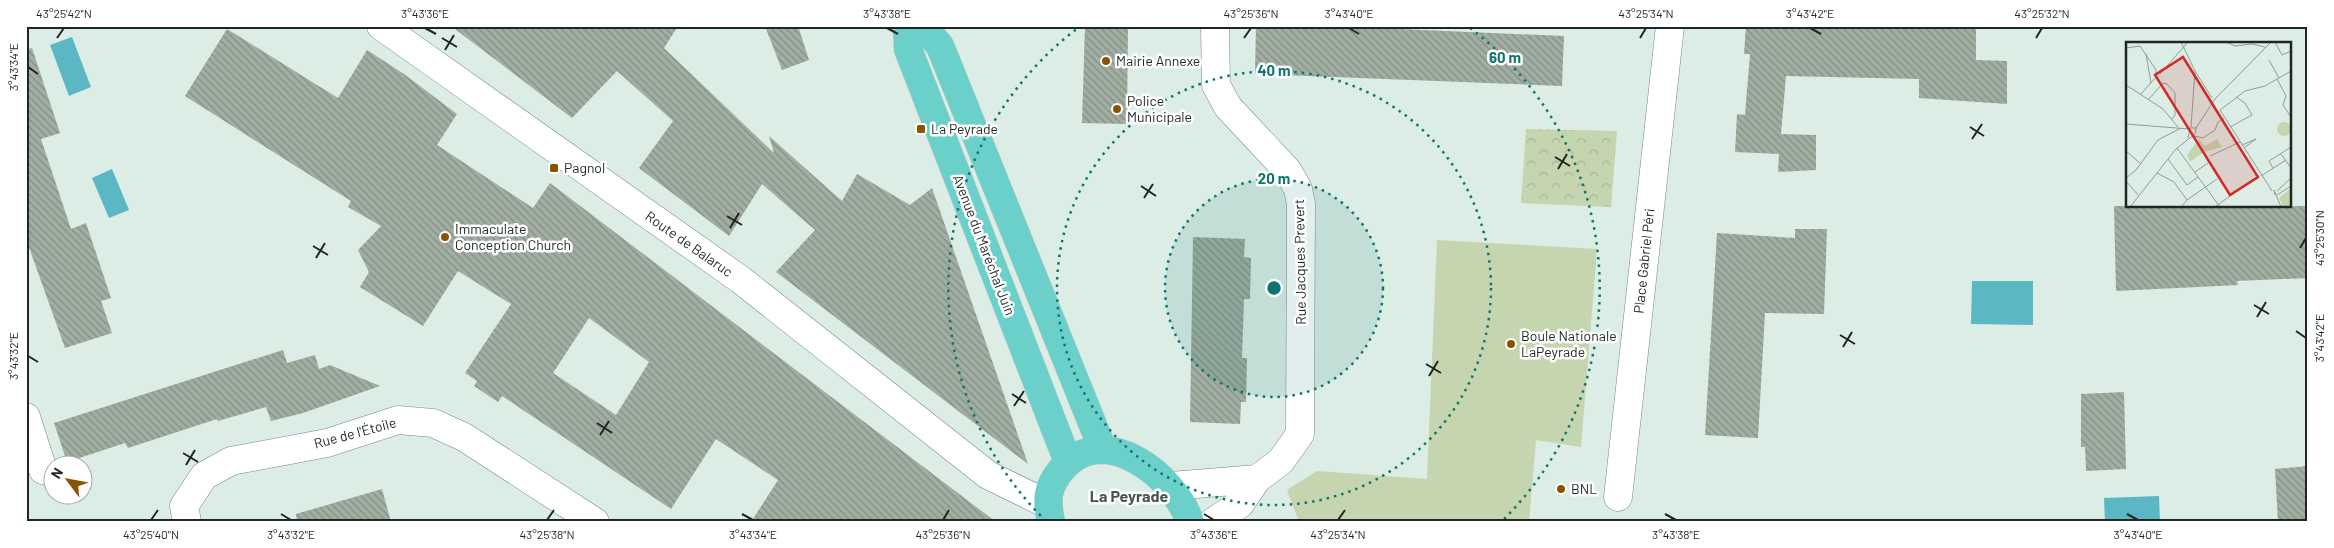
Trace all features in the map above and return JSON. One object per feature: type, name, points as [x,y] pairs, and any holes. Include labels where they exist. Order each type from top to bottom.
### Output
[{"type":"main road","name":"Avenue du Maréchal Juin","points":[[907,26],[908,49],[1055,492]]},
{"type":"main road","points":[[923,26],[940,46],[1103,450]]},
{"type":"main road","points":[[1055,492],[1083,453],[1103,450],[1125,455],[1146,465],[1171,486],[1185,508],[1190,522]]},
{"type":"street","name":"Route de Balaruc","points":[[381,26],[741,280],[988,475],[1055,492]]},
{"type":"street","name":"Rue Jacques Prevert","points":[[1213,522],[1240,504],[1258,479],[1281,462],[1300,434],[1300,204],[1298,189],[1287,170],[1228,107],[1216,85],[1215,26]]},
{"type":"street","name":"Place Gabriel Péri","points":[[1618,497],[1670,26]]},
{"type":"street","points":[[26,417],[42,467]]},
{"type":"street","name":"Rue de l'Étoile","points":[[187,522],[184,506],[204,476],[231,461],[327,443],[398,420],[433,423],[464,437],[594,522]]},
{"type":"street","points":[[1171,486],[1258,479]]},
{"type":"green space","points":[[1526,129],[1617,131],[1611,207],[1521,203]]},
{"type":"green space","name":"Boule Nationale LaPeyrade","points":[[1437,240],[1597,249],[1581,447],[1536,440],[1529,522],[1299,522],[1287,490],[1317,471],[1427,479]]},
{"type":"water","points":[[72,37],[91,87],[69,96],[50,45]]},
{"type":"water","points":[[112,169],[129,210],[109,218],[92,178]]},
{"type":"water","points":[[1972,281],[2033,281],[2033,325],[1971,324]]},
{"type":"water","points":[[2159,496],[2160,522],[2105,522],[2104,498]]},
{"type":"building","points":[[451,26],[678,26],[664,48],[774,153],[769,136],[842,201],[857,174],[910,205],[932,188],[1028,464],[776,272],[815,230],[762,184],[729,236],[639,168],[673,121],[617,71],[572,118]]},
{"type":"building","points":[[765,26],[798,26],[809,60],[782,70]]},
{"type":"building","name":"Mairie Annexe","points":[[1085,26],[1128,26],[1127,124],[1082,123]]},
{"type":"building","points":[[1256,26],[1330,26],[1564,36],[1562,86],[1255,74]]},
{"type":"building","points":[[1746,26],[1976,26],[1976,60],[2007,61],[2007,104],[1919,98],[1919,79],[1786,76],[1781,134],[1816,135],[1816,170],[1778,172],[1779,154],[1735,152],[1737,114],[1745,115],[1750,54],[1744,54]]},
{"type":"building","points":[[227,29],[338,98],[367,50],[404,74],[457,114],[437,145],[533,208],[550,183],[996,522],[751,522],[778,480],[716,439],[671,509],[502,396],[498,402],[474,386],[477,381],[465,373],[511,304],[458,271],[423,326],[360,287],[369,272],[358,250],[381,226],[348,207],[351,201],[185,96]],"holes":[[[589,318],[649,362],[616,415],[553,373]]]},
{"type":"building","points":[[32,48],[60,133],[41,139],[71,229],[86,223],[111,298],[101,301],[112,333],[65,348],[26,239],[26,49]]},
{"type":"building","points":[[2114,206],[2126,206],[2126,208],[2292,208],[2292,206],[2308,206],[2308,278],[2237,281],[2238,285],[2116,291]]},
{"type":"building","points":[[1795,229],[1827,229],[1824,314],[1765,313],[1758,438],[1705,435],[1717,233],[1795,238]]},
{"type":"building","points":[[1193,237],[1245,239],[1244,257],[1251,258],[1250,299],[1244,299],[1242,358],[1247,358],[1246,402],[1241,402],[1240,424],[1190,422]]},
{"type":"building","points":[[283,350],[287,363],[315,355],[319,369],[330,365],[380,386],[303,413],[271,421],[266,407],[218,421],[217,419],[128,448],[125,443],[85,456],[65,456],[54,423]]},
{"type":"building","points":[[2124,392],[2126,469],[2086,471],[2085,447],[2081,447],[2081,394]]},
{"type":"building","points":[[2308,466],[2308,522],[2278,522],[2275,469]]},
{"type":"building","points":[[382,489],[391,522],[297,522],[296,514]]},
{"type":"place","name":"Mairie Annexe","points":[[1106,61]]},
{"type":"place","name":"Police Municipale","points":[[1117,109]]},
{"type":"place","name":"La Peyrade","points":[[921,129]]},
{"type":"place","name":"Pagnol","points":[[554,168]]},
{"type":"place","name":"Immaculate Conception Church","points":[[445,237]]},
{"type":"place","name":"Boule Nationale LaPeyrade","points":[[1511,344]]},
{"type":"place","name":"BNL","points":[[1561,489]]},
{"type":"district","name":"La Peyrade","points":[[1129,496]]}]
